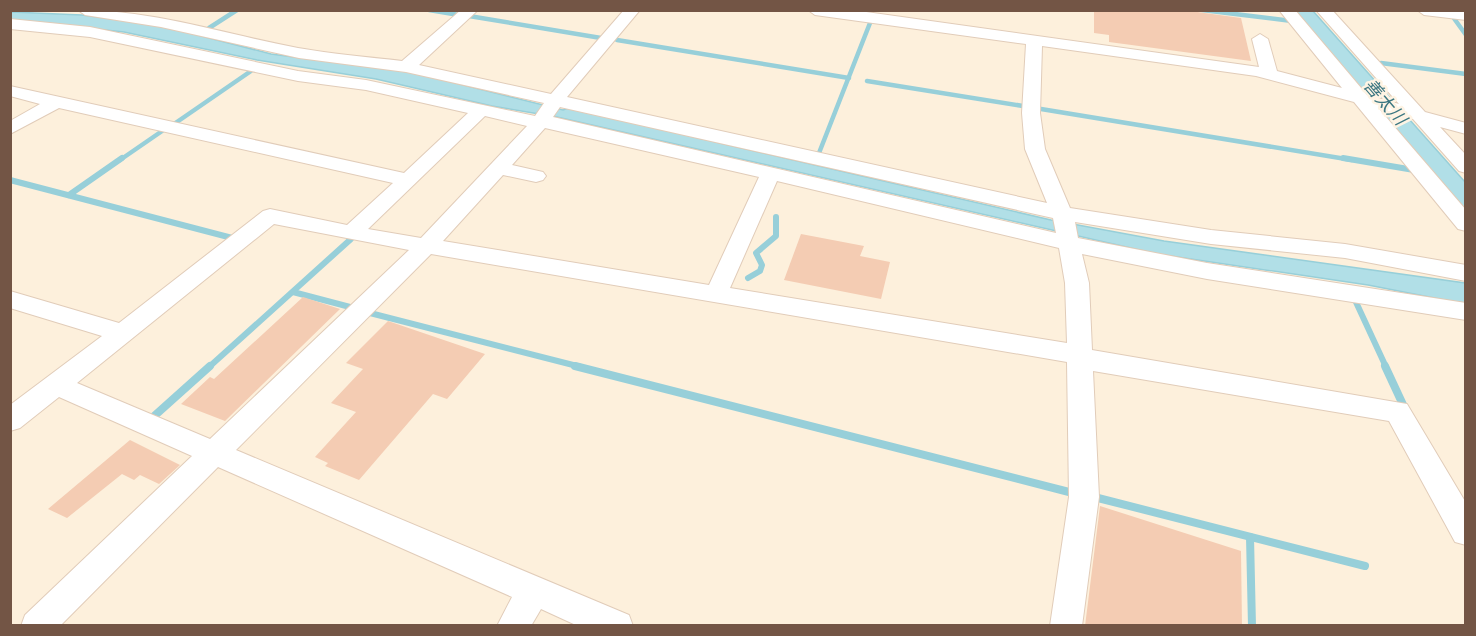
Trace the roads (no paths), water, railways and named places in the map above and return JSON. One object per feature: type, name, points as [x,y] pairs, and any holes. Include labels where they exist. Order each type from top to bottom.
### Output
[{"type":"street","points":[[85,10],[161,22],[299,53],[406,67],[548,111],[1066,228],[1207,271],[1466,312]]},
{"type":"street","points":[[406,67],[471,10]]},
{"type":"street","points":[[37,626],[426,246],[499,168],[633,10]]},
{"type":"street","points":[[815,10],[979,27],[1034,41],[1269,74],[1466,129]]},
{"type":"street","points":[[1286,10],[1466,224]]},
{"type":"street","points":[[1323,10],[1416,115],[1466,167]]},
{"type":"street","points":[[1424,10],[1466,15]]},
{"type":"street","points":[[10,24],[90,32],[196,56],[366,85],[481,110],[548,111]]},
{"type":"street","points":[[1260,39],[1269,74]]},
{"type":"street","points":[[1034,41],[1031,113],[1035,149],[1066,228],[1077,283],[1084,497],[1065,626]]},
{"type":"street","points":[[10,92],[408,180]]},
{"type":"street","points":[[10,129],[56,102]]},
{"type":"street","points":[[351,233],[481,110]]},
{"type":"street","points":[[548,111],[552,122],[771,173],[1066,228],[1211,237],[1345,250],[1466,273]]},
{"type":"street","points":[[499,168],[536,176]]},
{"type":"street","points":[[716,294],[771,173]]},
{"type":"street","points":[[10,420],[270,216],[351,233],[1080,355],[1091,361],[1398,412],[1465,530]]},
{"type":"street","points":[[10,299],[123,333]]},
{"type":"street","points":[[56,385],[617,626]]},
{"type":"street","points":[[513,626],[534,590]]},
{"type":"water","name":"善太川","points":[[1293,11],[1313,11],[1465,182],[1465,212]]},
{"type":"water","points":[[11,12],[82,15],[159,25],[271,54],[416,73],[563,110],[569,108],[1051,220],[1164,241],[1465,283],[1465,304],[1368,285],[1157,254],[557,117],[492,106],[376,79],[257,60],[124,32],[11,20]]},
{"type":"waterway","points":[[209,28],[237,10]]},
{"type":"waterway","points":[[429,10],[459,15]]},
{"type":"waterway","points":[[1202,10],[1292,21]]},
{"type":"waterway","points":[[469,16],[601,38]]},
{"type":"waterway","points":[[1453,17],[1466,35]]},
{"type":"waterway","points":[[848,78],[870,23]]},
{"type":"waterway","points":[[617,40],[848,78]]},
{"type":"waterway","points":[[1381,63],[1466,74]]},
{"type":"waterway","points":[[174,124],[251,71]]},
{"type":"waterway","points":[[819,153],[848,78]]},
{"type":"waterway","points":[[867,81],[1023,106]]},
{"type":"waterway","points":[[1041,109],[1352,160]]},
{"type":"waterway","points":[[120,160],[165,129]]},
{"type":"waterway","points":[[69,195],[122,158]]},
{"type":"waterway","points":[[1343,158],[1414,170]]},
{"type":"waterway","points":[[10,180],[236,239]]},
{"type":"waterway","points":[[748,278],[760,271],[762,265],[756,253],[776,236],[776,217]]},
{"type":"waterway","points":[[209,367],[351,239]]},
{"type":"waterway","points":[[293,292],[350,307]]},
{"type":"waterway","points":[[1355,300],[1386,367]]},
{"type":"waterway","points":[[370,313],[581,367]]},
{"type":"waterway","points":[[152,418],[210,366]]},
{"type":"waterway","points":[[575,366],[1069,492]]},
{"type":"waterway","points":[[1385,366],[1405,409]]},
{"type":"waterway","points":[[1098,498],[1365,566]]},
{"type":"waterway","points":[[1250,537],[1252,626]]}]
